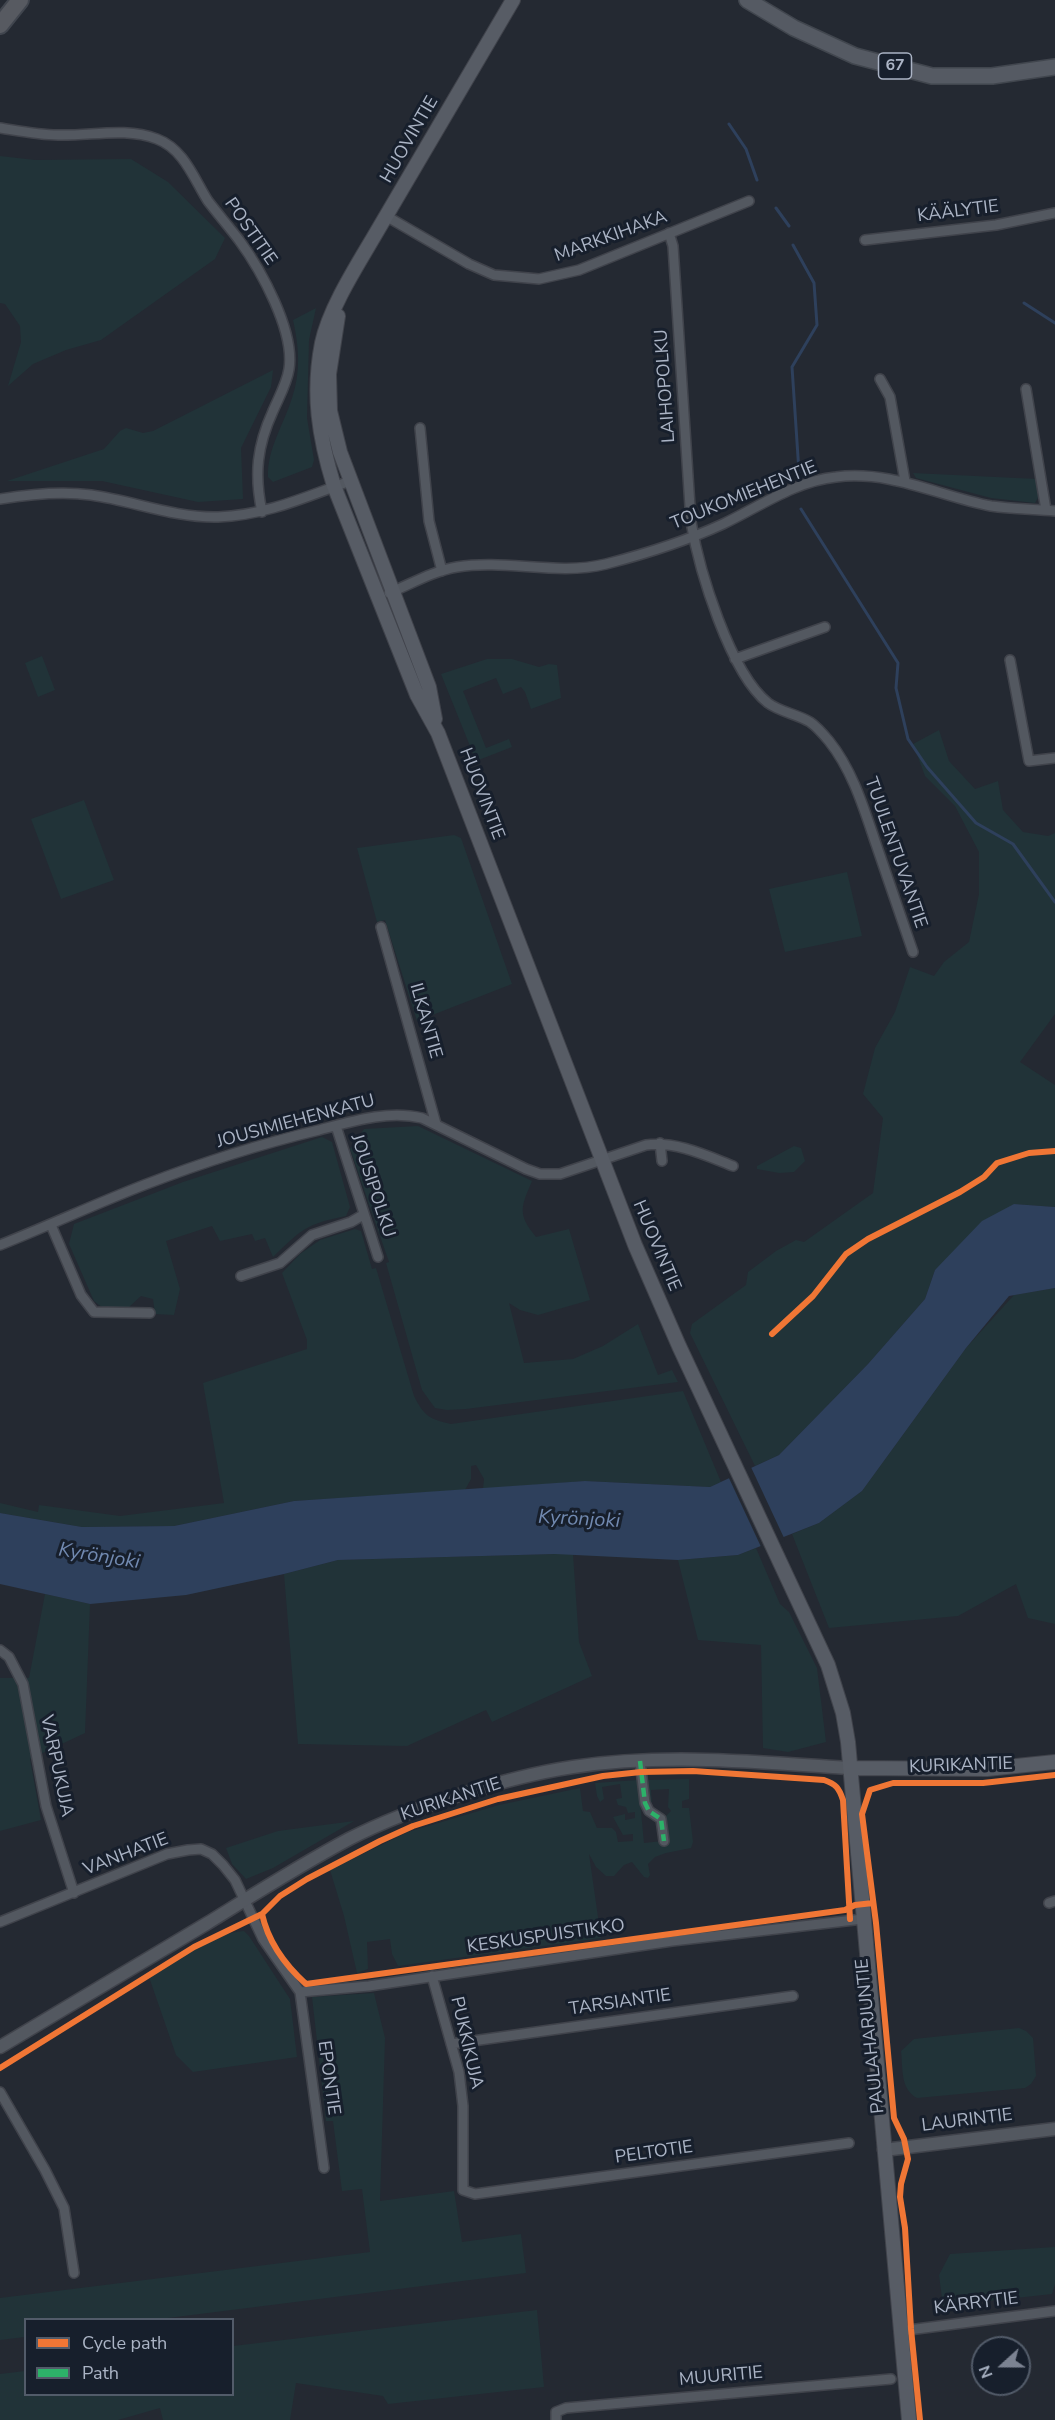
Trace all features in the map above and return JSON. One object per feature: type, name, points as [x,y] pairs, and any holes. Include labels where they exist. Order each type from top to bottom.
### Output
[{"type":"highway","points":[[0,25],[20,0]]},
{"type":"main road","name":"HUOVINTIE","points":[[513,0],[386,216],[329,320],[317,371],[317,411],[325,456],[334,486],[417,695],[438,733],[635,1245],[828,1665],[843,1713],[850,1768]]},
{"type":"main road","name":"67","points":[[747,0],[794,28],[855,56],[932,76],[992,76],[1055,67]]},
{"type":"main road","name":"HUOVINTIE","points":[[341,299],[328,374],[330,411],[350,481],[429,687],[438,733]]},
{"type":"main road","name":"KURIKANTIE","points":[[850,1768],[987,1769],[1055,1762]]},
{"type":"main road","name":"PAULAHARJUNTIE","points":[[850,1768],[909,2420]]},
{"type":"street","name":"POSTITIE","points":[[0,128],[57,135],[130,131],[158,139],[184,160],[207,199],[240,241],[263,279],[290,344],[289,369],[282,393],[264,433],[258,457],[258,495],[262,512]]},
{"type":"street","name":"MARKKIHAKA","points":[[386,216],[469,264],[494,274],[539,279],[579,270],[749,201]]},
{"type":"street","name":"KÄÄLYTIE","points":[[865,240],[996,225],[1055,213]]},
{"type":"street","name":"LAIHOPOLKU","points":[[669,233],[673,249],[693,536]]},
{"type":"street","points":[[880,379],[890,398],[904,481]]},
{"type":"street","points":[[1026,389],[1051,510]]},
{"type":"street","points":[[420,428],[429,521],[442,571]]},
{"type":"street","name":"TOUKOMIEHENTIE","points":[[378,597],[455,567],[486,564],[578,569],[606,564],[693,536],[809,483],[835,477],[857,476],[904,481],[991,506],[1051,510]]},
{"type":"street","points":[[0,500],[40,492],[92,495],[172,513],[217,517],[262,512],[286,506],[350,481]]},
{"type":"street","name":"TUULENTUVANTIE","points":[[693,536],[722,628],[752,688],[770,705],[811,722],[829,741],[850,774],[863,804],[913,952]]},
{"type":"street","points":[[735,658],[825,627]]},
{"type":"street","points":[[1010,660],[1029,761],[1055,758]]},
{"type":"street","name":"ILKANTIE","points":[[381,927],[436,1124]]},
{"type":"street","name":"JOUSIMIEHENKATU","points":[[0,1245],[143,1185],[199,1165],[377,1116],[396,1114],[415,1116],[540,1174],[560,1174],[646,1145],[660,1143]]},
{"type":"street","name":"JOUSIPOLKU","points":[[336,1126],[378,1257]]},
{"type":"street","points":[[662,1161],[660,1143],[682,1147],[733,1166]]},
{"type":"street","points":[[241,1276],[280,1263],[312,1236],[351,1222],[363,1215]]},
{"type":"street","points":[[51,1225],[81,1295],[94,1312],[150,1313]]},
{"type":"street","name":"VARPUKUJA","points":[[0,1650],[9,1657],[23,1684],[46,1806],[74,1893]]},
{"type":"street","name":"KURIKANTIE","points":[[0,2047],[298,1867],[352,1838],[420,1810],[477,1791],[557,1770],[590,1764],[715,1760],[850,1768]]},
{"type":"street","points":[[640,1761],[645,1803],[650,1811],[661,1820],[664,1841]]},
{"type":"street","name":"VANHATIE","points":[[0,1922],[167,1854],[188,1850],[201,1849],[212,1854],[235,1880],[244,1900]]},
{"type":"street","points":[[244,1900],[263,1939],[300,1992]]},
{"type":"street","name":"KESKUSPUISTIKKO","points":[[300,1992],[369,1986],[672,1941],[863,1918]]},
{"type":"street","name":"PUKKIKUJA","points":[[432,1976],[459,2072],[463,2106],[463,2190]]},
{"type":"street","name":"EPONTIE","points":[[300,1992],[324,2168]]},
{"type":"street","name":"TARSIANTIE","points":[[451,2043],[793,1996]]},
{"type":"street","points":[[0,2092],[64,2208],[74,2273]]},
{"type":"street","name":"LAURINTIE","points":[[884,2150],[1055,2129]]},
{"type":"street","name":"PELTOTIE","points":[[463,2190],[475,2194],[849,2143]]},
{"type":"street","name":"KÄRRYTIE","points":[[901,2331],[1055,2311]]},
{"type":"street","name":"MUURITIE","points":[[556,2416],[566,2408],[891,2379]]},
{"type":"shaded area","points":[[0,156],[35,160],[131,159],[168,182],[225,238],[215,259],[101,340],[66,350],[33,364],[8,386],[21,342],[20,326],[5,304],[0,303]]},
{"type":"shaded area","points":[[316,308],[309,340],[307,418],[314,460],[312,467],[273,482],[268,477],[270,456],[292,398],[297,378],[298,349],[293,320]]},
{"type":"shaded area","points":[[273,370],[271,387],[241,448],[243,499],[198,502],[102,481],[7,481],[104,449],[120,431],[126,428],[143,433],[153,431]]},
{"type":"shaded area","points":[[913,473],[1037,479],[1039,496],[1035,503],[991,498],[916,478]]},
{"type":"shaded area","points":[[42,656],[55,690],[38,697],[25,663]]},
{"type":"shaded area","points":[[487,659],[512,659],[539,667],[549,664],[557,665],[561,698],[531,709],[521,687],[503,694],[496,678],[463,691],[486,748],[509,739],[512,747],[476,761],[441,674]]},
{"type":"shaded area","points":[[939,730],[949,761],[975,789],[998,781],[1003,810],[1023,832],[1048,836],[1055,833],[1055,1014],[1020,1062],[1055,1085],[1055,1207],[1014,1204],[935,1270],[925,1299],[868,1364],[779,1455],[755,1466],[690,1333],[692,1324],[746,1285],[748,1272],[776,1251],[796,1240],[804,1242],[873,1193],[883,1118],[863,1094],[875,1048],[895,1012],[910,967],[934,976],[944,962],[969,942],[979,894],[979,852],[955,806],[925,776],[913,744]]},
{"type":"shaded area","points":[[84,800],[114,880],[61,899],[31,819]]},
{"type":"shaded area","points":[[454,835],[461,838],[512,984],[417,1021],[385,920],[377,922],[357,848]]},
{"type":"shaded area","points":[[847,872],[862,936],[785,952],[769,889]]},
{"type":"shaded area","points":[[418,1126],[532,1181],[523,1204],[523,1216],[536,1237],[569,1229],[590,1300],[538,1315],[520,1310],[509,1303],[524,1363],[573,1359],[603,1346],[638,1324],[658,1375],[672,1370],[678,1382],[466,1409],[435,1408],[422,1390],[386,1263],[389,1262],[350,1149],[364,1129]]},
{"type":"shaded area","points":[[322,1137],[332,1142],[350,1207],[346,1216],[305,1229],[273,1257],[265,1238],[255,1241],[252,1234],[220,1241],[212,1226],[166,1241],[180,1289],[174,1315],[155,1314],[153,1299],[141,1296],[129,1307],[103,1308],[94,1301],[69,1244],[74,1224],[183,1182]]},
{"type":"shaded area","points":[[794,1146],[801,1148],[805,1161],[794,1172],[779,1173],[757,1169],[757,1166]]},
{"type":"shaded area","points":[[355,1229],[361,1231],[372,1269],[376,1268],[414,1396],[428,1416],[451,1424],[683,1391],[721,1482],[710,1487],[585,1481],[483,1489],[484,1479],[476,1465],[471,1466],[471,1479],[465,1490],[294,1501],[174,1526],[82,1527],[0,1513],[0,1503],[38,1512],[39,1505],[120,1516],[224,1503],[203,1383],[307,1349],[307,1340],[282,1273],[300,1254],[320,1240]]},
{"type":"shaded area","points":[[1055,1288],[1055,1624],[1028,1618],[1016,1584],[958,1616],[829,1628],[792,1534],[819,1523],[862,1491],[966,1348],[1014,1295]]},
{"type":"shaded area","points":[[756,1548],[780,1604],[789,1612],[817,1668],[826,1742],[788,1752],[763,1748],[761,1645],[698,1640],[678,1560],[738,1555]]},
{"type":"shaded area","points":[[573,1554],[579,1642],[592,1676],[492,1722],[486,1710],[407,1746],[298,1744],[284,1574],[338,1560]]},
{"type":"shaded area","points":[[45,1594],[90,1604],[85,1733],[30,1759],[41,1820],[0,1831],[0,1678],[29,1678]]},
{"type":"shaded area","points":[[689,1779],[689,1799],[682,1801],[682,1808],[689,1808],[693,1842],[691,1848],[655,1857],[648,1864],[650,1875],[648,1878],[644,1877],[632,1862],[624,1865],[614,1876],[606,1876],[596,1867],[589,1854],[601,1938],[398,1966],[392,1954],[390,1939],[367,1942],[368,1969],[357,1973],[344,1916],[330,1870],[408,1832],[499,1805],[580,1788],[583,1811],[590,1812],[597,1828],[612,1828],[616,1832],[618,1842],[633,1841],[633,1834],[623,1835],[613,1817],[625,1814],[625,1820],[635,1818],[635,1812],[628,1813],[626,1807],[618,1805],[616,1799],[622,1798],[620,1784],[602,1787],[604,1799],[600,1802],[595,1783],[638,1780],[644,1843],[662,1841],[666,1816],[671,1811],[668,1807],[669,1789],[651,1790],[652,1803],[648,1800],[645,1780]]},
{"type":"shaded area","points":[[354,1821],[273,1868],[246,1879],[232,1864],[226,1848],[278,1831]]},
{"type":"shaded area","points":[[244,1931],[290,1999],[297,2057],[193,2072],[176,2055],[149,1977],[206,1942]]},
{"type":"shaded area","points":[[374,1993],[385,2038],[380,2201],[454,2191],[462,2242],[521,2234],[526,2273],[168,2318],[24,2318],[24,2337],[0,2340],[0,2298],[370,2252],[362,2189],[342,2191],[333,2121],[326,2121],[312,1997]]},
{"type":"shaded area","points":[[1019,2028],[1033,2038],[1036,2076],[1025,2088],[917,2098],[905,2084],[901,2051],[914,2039]]},
{"type":"shaded area","points":[[1055,2247],[1055,2284],[1052,2294],[943,2306],[939,2275],[950,2254]]},
{"type":"shaded area","points":[[537,2310],[544,2387],[388,2404],[383,2396],[296,2383],[290,2420],[163,2420],[160,2408],[118,2420],[0,2420],[0,2374],[24,2371],[24,2396],[234,2396],[234,2346]]},
{"type":"water","name":"Kyrönjoki","points":[[1014,1204],[1055,1207],[1055,1288],[1009,1296],[966,1348],[862,1491],[819,1523],[738,1555],[678,1560],[555,1554],[338,1560],[186,1595],[90,1604],[0,1584],[0,1513],[82,1527],[174,1526],[294,1501],[585,1481],[710,1487],[779,1455],[868,1364],[925,1299],[935,1270],[982,1221]]},
{"type":"pier","points":[[750,1465],[785,1540],[762,1549],[728,1476]]},
{"type":"waterway","points":[[729,124],[746,149],[757,180]]},
{"type":"waterway","points":[[776,208],[789,226]]},
{"type":"waterway","points":[[793,245],[814,283],[817,325],[792,367],[799,472]]},
{"type":"waterway","points":[[1024,303],[1055,323]]},
{"type":"waterway","points":[[801,509],[898,663],[896,688],[908,739],[927,767],[976,823],[1013,844],[1055,902]]},
{"type":"marked path","points":[[640,1761],[645,1803],[649,1811],[661,1819],[664,1841]]},
{"type":"cycle path","points":[[772,1334],[813,1296],[846,1254],[868,1239],[960,1192],[984,1177],[997,1163],[1029,1153],[1055,1151]]},
{"type":"cycle path","points":[[0,2068],[194,1947],[262,1914],[280,1896],[307,1879],[380,1841],[413,1826],[498,1799],[603,1776],[641,1772],[693,1771],[824,1780],[831,1783],[838,1789],[843,1800],[850,1919]]},
{"type":"cycle path","points":[[920,2420],[911,2329],[905,2228],[900,2197],[908,2159],[904,2139],[894,2118],[876,1923],[862,1814],[870,1790],[893,1783],[983,1783],[1055,1775]]},
{"type":"cycle path","points":[[262,1914],[268,1934],[278,1952],[306,1984],[845,1910],[855,1905],[873,1903]]}]
